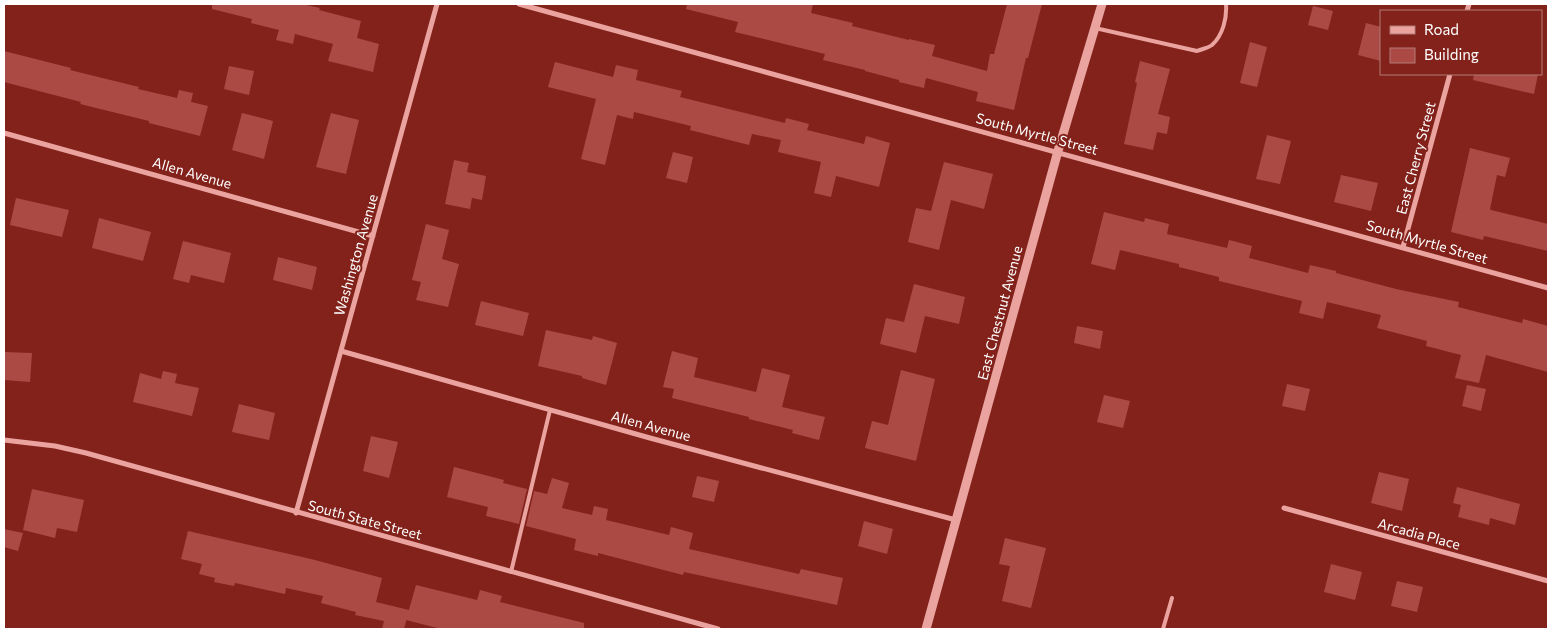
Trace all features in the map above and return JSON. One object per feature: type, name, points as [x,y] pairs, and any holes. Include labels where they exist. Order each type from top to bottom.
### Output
[{"type":"street","name":"Washington Avenue","points":[[296,513],[437,4]]},
{"type":"street","name":"South Myrtle Street","points":[[519,4],[651,42],[1058,152],[1548,288]]},
{"type":"street","name":"East Chestnut Avenue","points":[[926,629],[1058,152],[1102,4]]},
{"type":"street","name":"East Cherry Street","points":[[1403,248],[1450,75]]},
{"type":"street","name":"Allen Avenue","points":[[4,133],[374,236]]},
{"type":"street","name":"Allen Avenue","points":[[341,351],[550,410],[956,520]]},
{"type":"street","name":"South State Street","points":[[4,440],[55,446],[78,451],[718,629]]},
{"type":"street","name":"Arcadia Place","points":[[1284,508],[1548,580]]},
{"type":"lane","points":[[1095,28],[1197,51],[1211,46],[1218,38],[1223,29],[1226,4]]},
{"type":"lane","points":[[511,572],[550,410]]},
{"type":"lane","points":[[1163,629],[1172,598]]},
{"type":"building","points":[[212,4],[302,4],[361,21],[357,38],[379,44],[373,72],[328,61],[333,44],[295,34],[293,44],[276,40],[279,30],[251,23],[252,19],[212,9]]},
{"type":"building","points":[[687,4],[813,4],[811,13],[853,23],[852,26],[935,45],[932,56],[987,71],[990,54],[994,54],[1007,4],[1042,4],[1028,58],[1026,58],[1014,110],[976,101],[978,92],[926,78],[924,88],[899,82],[899,80],[865,70],[823,60],[825,54],[735,32],[738,22],[686,9]]},
{"type":"building","points":[[1313,6],[1333,11],[1328,30],[1308,25]]},
{"type":"building","points":[[1366,23],[1380,27],[1380,61],[1358,55]]},
{"type":"building","points":[[1250,42],[1267,47],[1257,87],[1240,83]]},
{"type":"building","points":[[4,51],[139,87],[138,89],[177,98],[179,90],[193,93],[191,102],[208,106],[200,136],[4,82]]},
{"type":"building","points":[[1140,61],[1170,69],[1158,114],[1170,117],[1167,134],[1157,132],[1153,150],[1124,144]]},
{"type":"building","points":[[555,62],[613,77],[616,65],[638,70],[636,80],[682,91],[680,97],[785,123],[786,118],[809,124],[807,130],[864,144],[866,136],[890,143],[879,187],[836,176],[831,197],[814,193],[821,162],[778,152],[781,140],[752,134],[749,145],[690,130],[691,126],[634,112],[633,119],[617,115],[605,165],[581,159],[596,99],[548,87]]},
{"type":"building","points":[[229,66],[254,71],[249,95],[224,89]]},
{"type":"building","points":[[1474,75],[1538,75],[1534,94],[1473,80]]},
{"type":"building","points":[[242,113],[273,121],[264,159],[232,150]]},
{"type":"building","points":[[331,113],[359,120],[346,174],[316,167]]},
{"type":"building","points":[[1267,135],[1291,141],[1280,184],[1256,179]]},
{"type":"building","points":[[1470,148],[1510,158],[1505,177],[1497,175],[1490,209],[1548,224],[1548,251],[1484,236],[1483,240],[1451,232]]},
{"type":"building","points":[[673,152],[693,157],[687,183],[666,178]]},
{"type":"building","points":[[454,160],[469,163],[467,172],[486,176],[482,200],[472,198],[470,209],[445,204]]},
{"type":"building","points":[[944,162],[993,174],[984,209],[951,200],[939,250],[908,242],[916,208],[931,211]]},
{"type":"building","points":[[1341,175],[1378,183],[1371,211],[1334,202]]},
{"type":"building","points":[[16,198],[69,210],[62,237],[10,225]]},
{"type":"building","points":[[1104,212],[1144,222],[1145,218],[1169,224],[1167,234],[1227,248],[1229,240],[1252,246],[1249,258],[1308,273],[1310,265],[1396,289],[1459,302],[1458,307],[1522,323],[1523,319],[1548,326],[1548,372],[1486,355],[1479,383],[1455,378],[1461,355],[1426,346],[1427,341],[1377,328],[1381,315],[1327,302],[1323,319],[1299,313],[1302,301],[1219,281],[1219,277],[1179,267],[1179,264],[1120,250],[1115,270],[1091,264]]},
{"type":"building","points":[[99,218],[151,232],[143,261],[92,248]]},
{"type":"building","points":[[426,224],[449,230],[442,259],[459,264],[448,307],[416,300],[421,282],[412,280]]},
{"type":"building","points":[[183,241],[231,253],[224,283],[191,275],[189,283],[173,279]]},
{"type":"building","points":[[278,257],[317,267],[312,290],[273,280]]},
{"type":"building","points":[[914,284],[965,297],[959,324],[925,316],[916,353],[880,344],[886,318],[904,322]]},
{"type":"building","points":[[481,301],[529,313],[523,336],[475,325]]},
{"type":"building","points":[[1077,326],[1103,331],[1100,349],[1074,343]]},
{"type":"building","points":[[546,330],[592,340],[593,336],[617,343],[606,385],[582,378],[582,376],[538,366]]},
{"type":"building","points":[[672,351],[698,358],[694,377],[756,392],[762,368],[790,375],[782,407],[825,417],[819,440],[792,433],[793,430],[749,419],[749,417],[672,398],[674,389],[663,387]]},
{"type":"building","points":[[4,352],[32,353],[30,382],[4,380]]},
{"type":"building","points":[[901,370],[935,379],[916,461],[865,448],[872,421],[888,425]]},
{"type":"building","points":[[163,371],[177,374],[175,383],[199,388],[192,416],[133,402],[140,373],[161,379]]},
{"type":"building","points":[[1287,384],[1310,389],[1305,411],[1282,406]]},
{"type":"building","points":[[1467,385],[1486,389],[1481,411],[1462,406]]},
{"type":"building","points":[[1104,395],[1130,401],[1123,428],[1097,422]]},
{"type":"building","points":[[239,404],[275,413],[269,440],[232,432]]},
{"type":"building","points":[[371,436],[398,442],[389,478],[363,471]]},
{"type":"building","points":[[454,467],[504,480],[503,483],[527,489],[519,524],[486,516],[488,507],[447,497]]},
{"type":"building","points":[[1379,472],[1409,479],[1402,511],[1371,503]]},
{"type":"building","points":[[697,476],[719,481],[714,502],[692,497]]},
{"type":"building","points":[[552,478],[569,483],[562,508],[592,515],[594,506],[608,509],[606,520],[669,535],[671,527],[693,533],[689,549],[799,574],[801,569],[843,578],[837,605],[684,572],[683,575],[598,553],[598,556],[574,550],[576,539],[526,526],[534,491],[547,494]]},
{"type":"building","points":[[1457,487],[1520,504],[1515,525],[1490,518],[1489,525],[1458,517],[1461,505],[1453,503]]},
{"type":"building","points":[[32,489],[84,500],[77,532],[57,528],[55,538],[23,530]]},
{"type":"building","points":[[864,521],[893,529],[887,554],[858,546]]},
{"type":"building","points":[[4,529],[23,533],[18,551],[4,547]]},
{"type":"building","points":[[188,531],[311,559],[382,578],[376,602],[409,610],[404,629],[382,629],[384,621],[355,615],[356,612],[321,603],[323,596],[286,588],[285,594],[235,583],[234,586],[214,582],[215,578],[199,574],[202,564],[181,559]]},
{"type":"building","points":[[1005,538],[1046,548],[1031,608],[1002,601],[1010,566],[999,564]]},
{"type":"building","points":[[1331,564],[1362,572],[1355,600],[1324,592]]},
{"type":"building","points":[[1397,581],[1423,587],[1417,612],[1391,606]]},
{"type":"building","points":[[416,585],[477,600],[480,590],[502,596],[500,602],[584,623],[584,629],[441,629],[406,620]]}]
